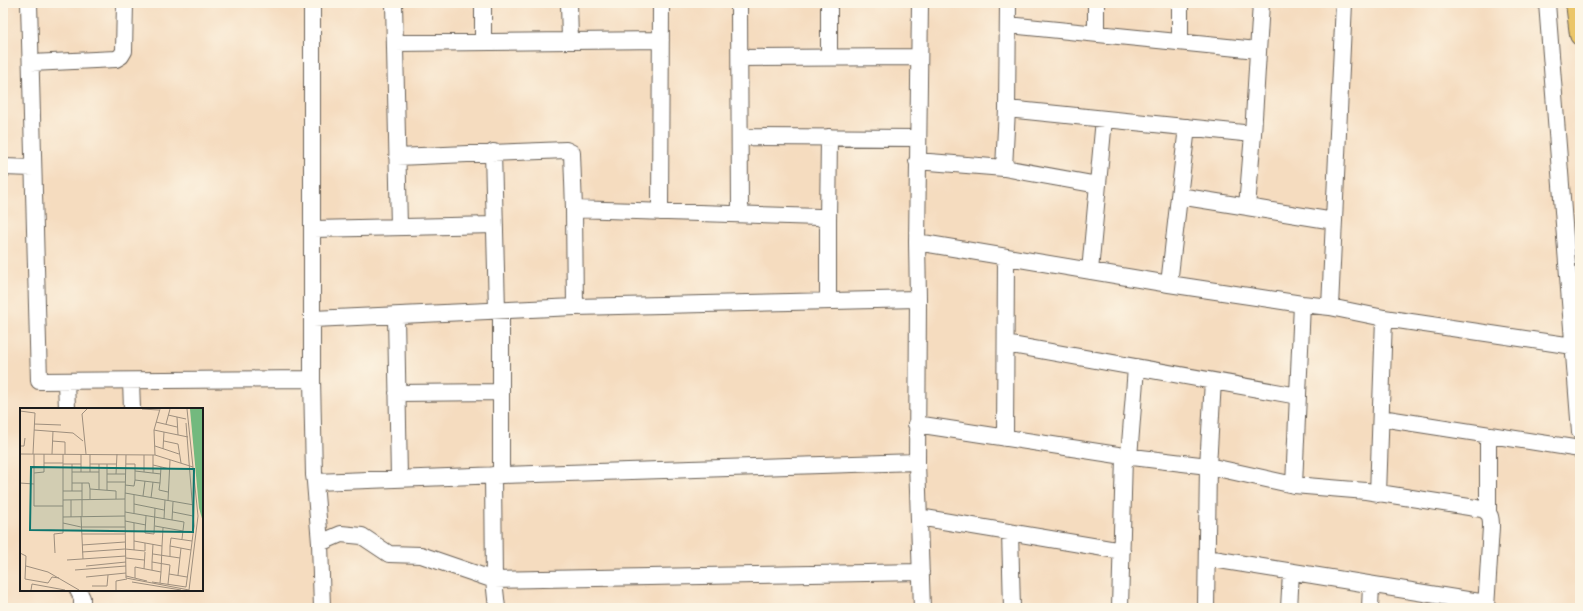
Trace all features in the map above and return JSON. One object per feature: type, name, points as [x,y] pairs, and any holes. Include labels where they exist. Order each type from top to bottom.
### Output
[{"type":"main road","points":[[1576,3],[1580,35]]},
{"type":"street","points":[[29,3],[39,381],[312,379]]},
{"type":"street","points":[[31,63],[116,59],[121,56],[124,52],[124,3]]},
{"type":"street","points":[[312,3],[312,379],[314,475],[320,543],[322,608]]},
{"type":"street","points":[[394,3],[399,227]]},
{"type":"street","points":[[483,3],[483,42]]},
{"type":"street","points":[[569,3],[570,40]]},
{"type":"street","points":[[660,212],[661,3]]},
{"type":"street","points":[[740,3],[740,214]]},
{"type":"street","points":[[829,3],[829,58]]},
{"type":"street","points":[[920,3],[916,242],[918,299],[916,424],[922,608]]},
{"type":"street","points":[[1004,168],[1008,109],[1008,3]]},
{"type":"street","points":[[1096,3],[1096,34]]},
{"type":"street","points":[[1180,3],[1180,42]]},
{"type":"street","points":[[1248,207],[1261,3]]},
{"type":"street","points":[[1330,307],[1344,3]]},
{"type":"street","points":[[1547,3],[1577,347],[1580,432]]},
{"type":"street","points":[[1008,25],[1257,50]]},
{"type":"street","points":[[395,43],[661,40]]},
{"type":"street","points":[[740,58],[919,57]]},
{"type":"street","points":[[1008,109],[1253,134]]},
{"type":"street","points":[[1090,271],[1104,119]]},
{"type":"street","points":[[1169,284],[1187,128]]},
{"type":"street","points":[[740,137],[918,138]]},
{"type":"street","points":[[828,300],[829,137]]},
{"type":"street","points":[[397,157],[566,150],[572,153],[575,307]]},
{"type":"street","points":[[493,152],[501,392],[494,580],[497,608]]},
{"type":"street","points":[[917,162],[1004,168],[1098,185]]},
{"type":"street","points":[[3,167],[33,168]]},
{"type":"street","points":[[1179,196],[1334,221]]},
{"type":"street","points":[[574,209],[819,217],[828,222]]},
{"type":"street","points":[[313,229],[495,225]]},
{"type":"street","points":[[916,242],[1169,284],[1330,307],[1384,318],[1577,347]]},
{"type":"street","points":[[1005,438],[1006,257]]},
{"type":"street","points":[[313,319],[575,307],[918,299]]},
{"type":"street","points":[[1294,485],[1302,304]]},
{"type":"street","points":[[396,316],[400,478]]},
{"type":"street","points":[[1378,494],[1384,318]]},
{"type":"street","points":[[1006,344],[1298,396]]},
{"type":"street","points":[[1120,608],[1127,457],[1136,368]]},
{"type":"street","points":[[132,380],[132,408]]},
{"type":"street","points":[[66,381],[66,408]]},
{"type":"street","points":[[1206,608],[1208,466],[1213,381]]},
{"type":"street","points":[[397,393],[501,392]]},
{"type":"street","points":[[1380,418],[1580,449]]},
{"type":"street","points":[[916,424],[1127,457],[1208,466],[1294,485],[1378,494],[1488,512]]},
{"type":"street","points":[[1207,558],[1371,584],[1486,606],[1491,527],[1488,512],[1488,435]]},
{"type":"street","points":[[315,482],[917,462]]},
{"type":"street","points":[[919,517],[1122,551]]},
{"type":"street","points":[[1010,532],[1012,608]]},
{"type":"street","points":[[320,543],[341,534],[362,536],[389,554],[421,554],[494,580],[921,572]]},
{"type":"street","points":[[1289,608],[1291,572]]},
{"type":"street","points":[[1370,608],[1371,584]]},
{"type":"street","points":[[78,591],[82,598],[82,608]]}]
